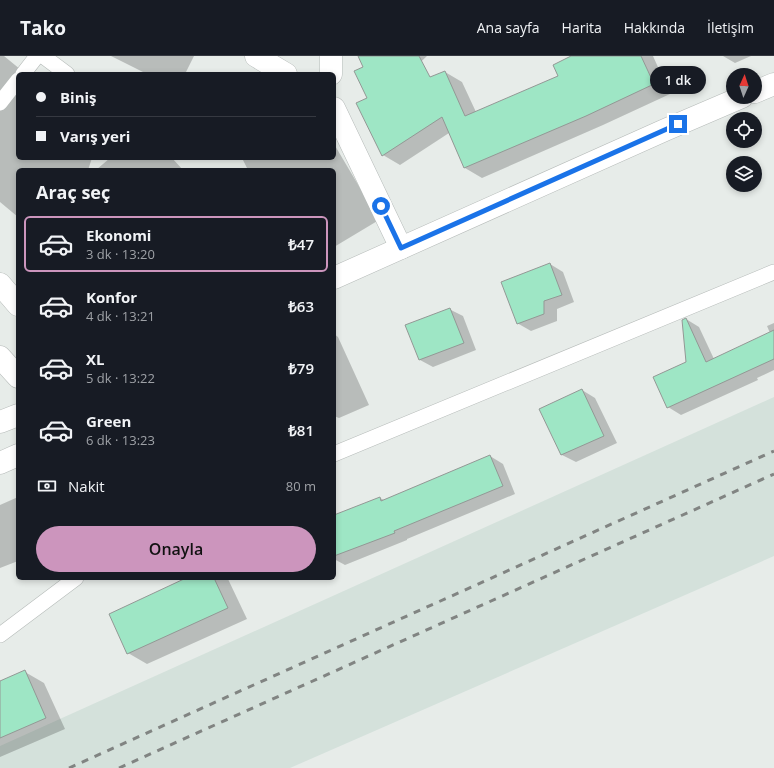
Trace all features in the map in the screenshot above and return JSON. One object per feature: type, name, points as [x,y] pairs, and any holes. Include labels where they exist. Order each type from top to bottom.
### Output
[{"type":"main road","points":[[256,56],[283,72]]},
{"type":"main road","points":[[331,56],[331,72]]},
{"type":"main road","points":[[762,89],[774,84]]},
{"type":"main road","points":[[336,277],[726,104]]},
{"type":"main road","points":[[336,112],[401,248]]},
{"type":"main road","points":[[0,284],[16,303]]},
{"type":"main road","points":[[0,357],[16,375]]},
{"type":"main road","points":[[0,375],[16,387]]},
{"type":"main road","points":[[0,422],[16,416]]},
{"type":"main road","points":[[0,463],[16,456]]},
{"type":"lane","points":[[25,72],[37,56]]},
{"type":"lane","points":[[43,56],[64,72]]},
{"type":"lane","points":[[0,103],[16,83]]},
{"type":"lane","points":[[336,453],[774,272]]},
{"type":"lane","points":[[0,635],[73,580]]},
{"type":"shaded area","points":[[774,397],[774,556],[290,768],[0,768],[0,746]]},
{"type":"building","points":[[358,56],[419,56],[430,77],[445,71],[465,116],[558,76],[553,65],[571,56],[641,56],[654,84],[586,116],[464,168],[442,117],[382,156],[356,103],[367,98],[354,71],[363,67]]},
{"type":"building","points":[[550,263],[562,295],[544,301],[544,314],[517,324],[501,282]]},
{"type":"building","points":[[450,308],[464,343],[419,360],[405,325]]},
{"type":"building","points":[[686,318],[706,362],[774,330],[774,359],[667,408],[653,377],[686,362],[682,320]]},
{"type":"building","points":[[582,389],[604,436],[561,455],[539,409]]},
{"type":"building","points":[[490,455],[503,486],[394,531],[395,533],[336,555],[336,514],[380,497],[381,501]]},
{"type":"building","points":[[182,580],[215,580],[228,608],[127,654],[109,614]]},
{"type":"building","points":[[25,670],[46,718],[0,738],[0,681]]},
{"type":"railway","points":[[69,768],[774,451]]},
{"type":"railway","points":[[119,768],[774,474]]},
{"type":"route","points":[[381,206],[401,248],[678,124]]}]
